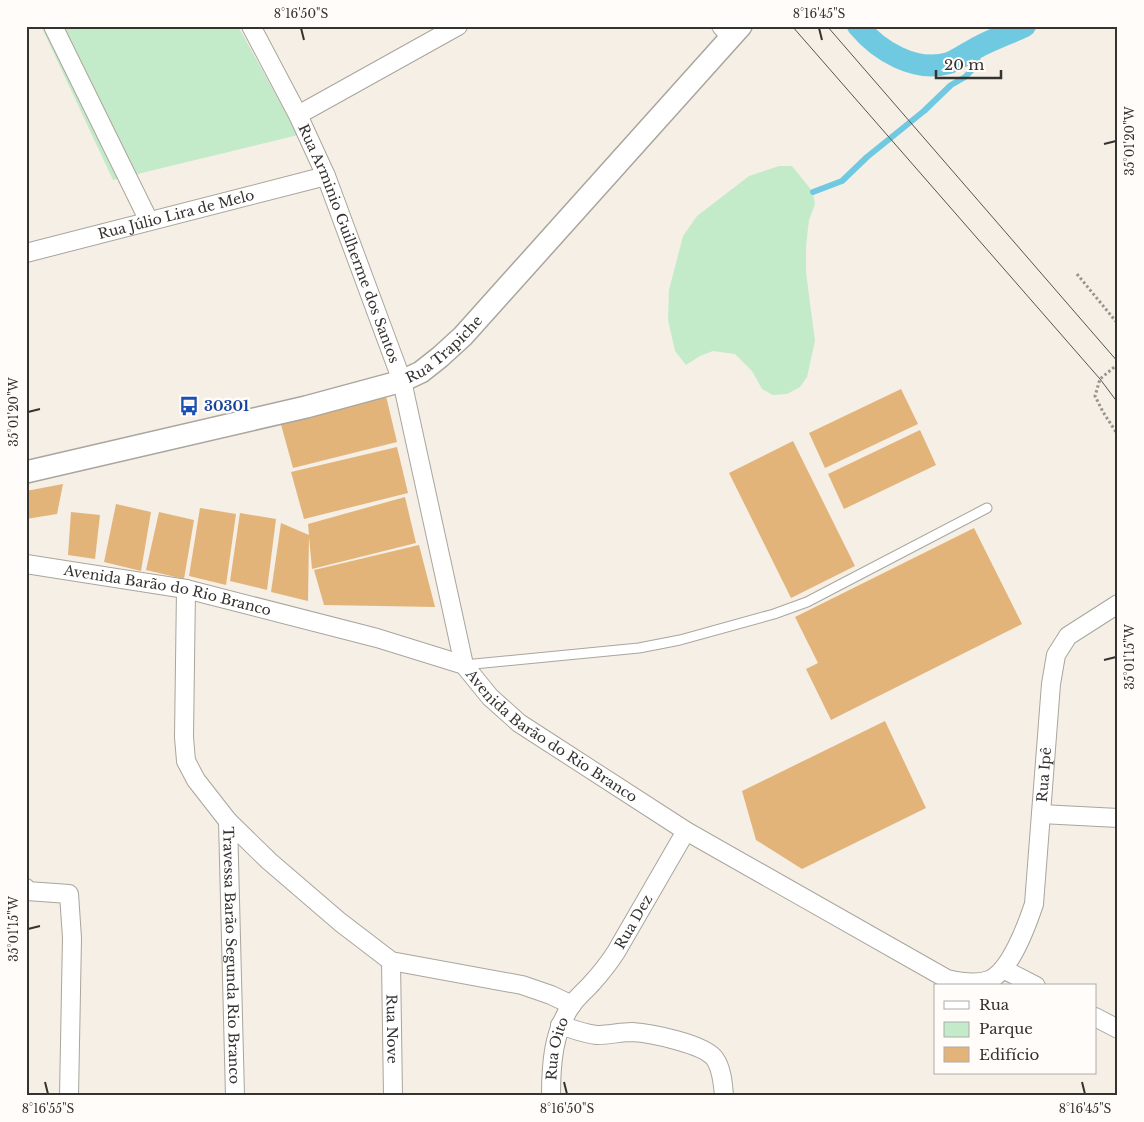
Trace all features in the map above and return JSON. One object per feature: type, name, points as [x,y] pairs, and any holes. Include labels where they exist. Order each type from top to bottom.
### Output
[{"type":"street","points":[[53,26],[149,221]]},
{"type":"street","name":"Rua Arminio Guilherme dos Santos","points":[[250,26],[298,115],[326,176],[402,381],[464,665]]},
{"type":"street","name":"Rua Arminio Guilherme dos Santos","points":[[298,115],[458,26]]},
{"type":"street","name":"Rua Trapiche","points":[[26,472],[306,407],[402,381],[422,372],[463,336],[731,30]]},
{"type":"street","name":"Rua Júlio Lira de Melo","points":[[26,254],[326,176]]},
{"type":"street","name":"Avenida Barão do Rio Branco","points":[[26,564],[186,589],[377,638],[464,665],[490,697],[519,723],[686,831],[947,979],[968,983],[990,980],[1003,969]]},
{"type":"street","name":"Travessa Barão Segunda Rio Branco","points":[[186,589],[184,737],[186,760],[196,780],[228,820],[235,1096]]},
{"type":"street","name":"Rua Ipê","points":[[1003,969],[1024,934],[1034,904],[1050,684],[1056,655],[1068,636],[1118,604]]},
{"type":"street","points":[[1041,814],[1118,818]]},
{"type":"street","points":[[228,820],[269,861],[340,922],[392,961],[522,984],[572,1005]]},
{"type":"street","name":"Rua Dez","points":[[572,1005],[605,968],[616,952],[686,831]]},
{"type":"street","points":[[27,890],[69,894],[72,938],[69,1096]]},
{"type":"street","name":"Rua Nove","points":[[392,961],[393,1096]]},
{"type":"street","points":[[1003,969],[1032,984]]},
{"type":"street","name":"Rua Oito","points":[[551,1096],[551,1071],[560,1025],[572,1005]]},
{"type":"street","points":[[1096,1017],[1118,1028]]},
{"type":"street","points":[[560,1025],[596,1035],[630,1032],[653,1035],[700,1047],[715,1059],[722,1076],[724,1096]]},
{"type":"lane","points":[[464,665],[639,648],[680,640],[774,614],[807,602],[987,508]]},
{"type":"path","points":[[1077,274],[1118,324]]},
{"type":"path","points":[[1118,364],[1100,379],[1095,396],[1118,435]]},
{"type":"green space","points":[[41,26],[238,26],[298,135],[113,180]]},
{"type":"green space","points":[[779,166],[792,166],[813,192],[815,204],[809,220],[806,272],[815,341],[807,377],[800,387],[787,394],[773,395],[762,389],[752,371],[735,354],[713,351],[700,356],[686,365],[675,351],[668,320],[669,290],[683,236],[697,216],[749,176]]},
{"type":"building","points":[[901,389],[918,424],[825,468],[809,433]]},
{"type":"building","points":[[386,396],[397,442],[293,468],[280,421]]},
{"type":"building","points":[[920,430],[936,465],[844,509],[828,474]]},
{"type":"building","points":[[793,441],[855,566],[791,598],[729,473]]},
{"type":"building","points":[[397,447],[408,493],[304,519],[291,472]]},
{"type":"building","points":[[63,484],[57,514],[26,519],[26,491]]},
{"type":"building","points":[[405,497],[416,543],[312,569],[309,537],[308,601],[271,592],[281,523],[309,535],[308,524]]},
{"type":"building","points":[[116,504],[151,512],[141,571],[104,562]]},
{"type":"building","points":[[200,508],[236,514],[226,585],[189,576]]},
{"type":"building","points":[[71,512],[100,515],[95,559],[68,555]]},
{"type":"building","points":[[159,512],[194,520],[184,579],[146,570]]},
{"type":"building","points":[[240,513],[276,519],[267,590],[230,581]]},
{"type":"building","points":[[974,528],[1022,624],[831,720],[806,669],[818,663],[795,617]]},
{"type":"building","points":[[419,545],[435,607],[324,605],[314,570]]},
{"type":"building","points":[[885,721],[926,808],[802,869],[756,840],[742,791]]},
{"type":"waterway","points":[[858,26],[876,44],[887,51],[899,58],[923,65],[949,63],[980,46],[1025,26]]},
{"type":"waterway","points":[[813,192],[842,181],[867,157],[924,111],[951,85],[965,77],[974,68],[982,45]]},
{"type":"tram line","points":[[792,26],[1100,379],[1118,403]]},
{"type":"tram line","points":[[827,26],[1118,362]]},
{"type":"place","name":"30301","points":[[189,406]]}]
